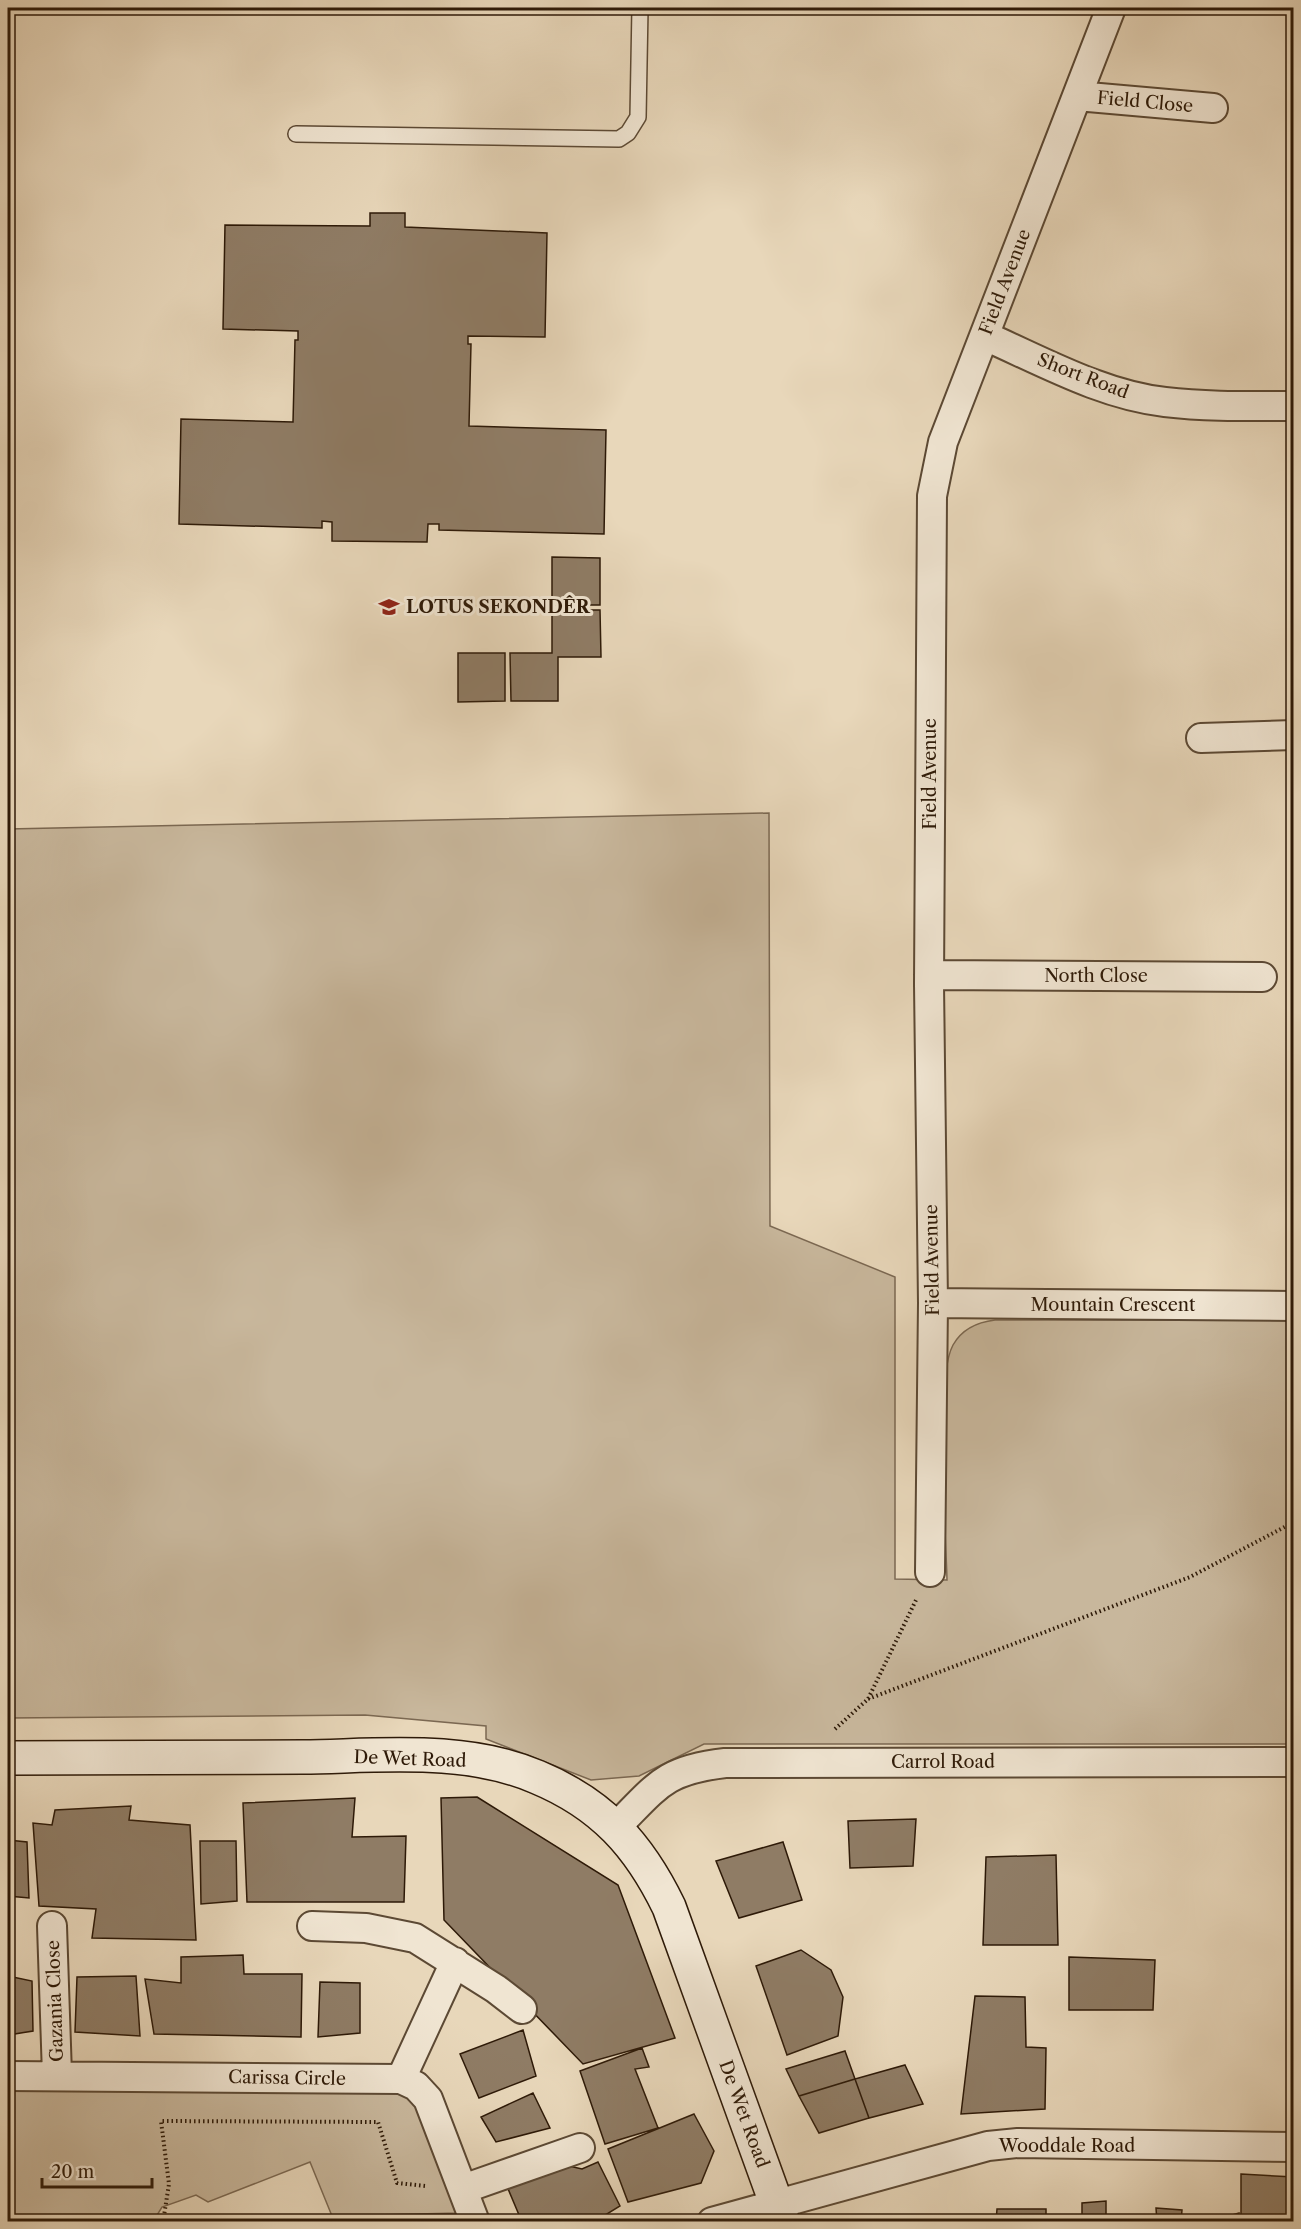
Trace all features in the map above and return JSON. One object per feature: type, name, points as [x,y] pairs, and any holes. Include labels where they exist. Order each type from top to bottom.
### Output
[{"type":"street","name":"Field Avenue","points":[[930,1572],[933,1303],[929,975],[932,496],[943,442],[1111,8]]},
{"type":"street","name":"Field Close","points":[[1077,96],[1213,108]]},
{"type":"street","name":"Short Road","points":[[985,336],[1092,383],[1133,395],[1164,402],[1293,406]]},
{"type":"street","points":[[1201,738],[1293,735]]},
{"type":"street","name":"North Close","points":[[929,975],[1262,977]]},
{"type":"street","name":"Mountain Crescent","points":[[933,1303],[1293,1306]]},
{"type":"street","name":"De Wet Road","points":[[8,1758],[429,1756],[499,1765],[535,1776],[567,1791],[616,1827],[653,1875],[669,1907],[780,2212]]},
{"type":"street","name":"Carrol Road","points":[[616,1827],[657,1785],[676,1772],[698,1766],[725,1763],[1293,1762]]},
{"type":"street","name":"Gazania Close","points":[[52,1926],[57,2075]]},
{"type":"street","points":[[312,1926],[396,1932],[416,1938],[522,2009]]},
{"type":"street","points":[[455,1962],[402,2079],[416,2086],[428,2098],[475,2222]]},
{"type":"street","name":"Carissa Circle","points":[[8,2076],[402,2079]]},
{"type":"street","name":"Wooddale Road","points":[[780,2212],[988,2146],[1018,2144],[1293,2148]]},
{"type":"street","points":[[463,2189],[580,2148]]},
{"type":"street","points":[[712,2222],[780,2212]]},
{"type":"lane","points":[[296,134],[619,139],[628,133],[638,117],[640,8]]},
{"type":"path","points":[[797,1763],[868,1699],[1190,1577],[1293,1522]]},
{"type":"path","points":[[868,1699],[930,1572]]},
{"type":"path","points":[[163,2222],[169,2184],[161,2121],[378,2122],[397,2183],[463,2189]]},
{"type":"shaded area","points":[[769,813],[770,1226],[895,1277],[895,1579],[947,1580],[942,1458],[944,1390],[947,1363],[953,1345],[966,1331],[983,1322],[995,1320],[1293,1320],[1293,1744],[704,1744],[639,1776],[591,1780],[486,1739],[486,1726],[365,1715],[8,1718],[8,829]]},
{"type":"shaded area","points":[[8,2087],[392,2089],[407,2096],[419,2108],[459,2213],[332,2216],[310,2162],[208,2202],[196,2195],[162,2207],[154,2220],[149,2221],[8,2222]]},
{"type":"building","points":[[370,213],[405,213],[405,227],[547,233],[545,337],[468,336],[468,344],[471,344],[469,426],[606,430],[604,534],[439,530],[439,524],[428,524],[427,542],[332,541],[332,522],[322,521],[322,528],[179,524],[181,419],[293,422],[295,340],[298,340],[298,331],[223,329],[225,225],[370,226]]},
{"type":"building","points":[[552,557],[600,558],[600,605],[552,605]]},
{"type":"building","points":[[552,610],[600,610],[601,657],[558,657],[558,701],[511,701],[510,653],[552,653]]},
{"type":"building","points":[[458,653],[505,653],[505,701],[458,702]]},
{"type":"building","points":[[477,1797],[618,1885],[675,2038],[583,2064],[444,1920],[441,1798]]},
{"type":"building","points":[[355,1798],[352,1837],[406,1836],[404,1902],[247,1902],[243,1803]]},
{"type":"building","points":[[131,1806],[129,1820],[190,1825],[196,1940],[92,1938],[96,1909],[39,1906],[33,1823],[52,1825],[55,1810]]},
{"type":"building","points":[[916,1819],[913,1866],[850,1868],[848,1821]]},
{"type":"building","points":[[8,1840],[27,1842],[29,1898],[8,1896]]},
{"type":"building","points":[[200,1841],[236,1841],[237,1901],[201,1904]]},
{"type":"building","points":[[783,1842],[802,1900],[739,1918],[716,1861]]},
{"type":"building","points":[[1056,1855],[1058,1945],[983,1945],[986,1857]]},
{"type":"building","points":[[801,1950],[831,1970],[843,1997],[838,2036],[787,2055],[756,1966]]},
{"type":"building","points":[[243,1955],[244,1974],[302,1974],[301,2037],[154,2034],[145,1979],[181,1983],[181,1957]]},
{"type":"building","points":[[1069,1957],[1155,1960],[1153,2010],[1069,2010]]},
{"type":"building","points":[[8,1976],[32,1981],[33,2031],[8,2035]]},
{"type":"building","points":[[136,1976],[140,2036],[75,2032],[77,1977]]},
{"type":"building","points":[[320,1982],[360,1983],[360,2033],[318,2037]]},
{"type":"building","points":[[975,1996],[1025,1997],[1026,2047],[1046,2048],[1045,2109],[961,2114]]},
{"type":"building","points":[[523,2030],[536,2076],[479,2098],[460,2054]]},
{"type":"building","points":[[642,2048],[649,2067],[635,2069],[658,2128],[605,2144],[580,2071]]},
{"type":"building","points":[[845,2051],[855,2079],[799,2096],[786,2069]]},
{"type":"building","points":[[905,2065],[923,2104],[869,2118],[855,2079]]},
{"type":"building","points":[[855,2079],[869,2118],[819,2133],[799,2096]]},
{"type":"building","points":[[533,2093],[550,2128],[496,2142],[481,2117]]},
{"type":"building","points":[[694,2114],[714,2151],[701,2183],[628,2202],[608,2149]]},
{"type":"building","points":[[598,2162],[620,2206],[594,2222],[522,2222],[506,2184],[556,2163],[582,2169]]},
{"type":"building","points":[[1241,2174],[1294,2177],[1294,2222],[1241,2222]]},
{"type":"building","points":[[1106,2201],[1106,2222],[1082,2222],[1082,2203]]},
{"type":"building","points":[[1156,2208],[1182,2210],[1181,2222],[1157,2222]]},
{"type":"building","points":[[997,2209],[1046,2209],[1046,2222],[996,2222]]},
{"type":"building","points":[[1239,2213],[1239,2222],[1208,2222]]},
{"type":"place","name":"LOTUS SEKONDÊR","points":[[389,607]]}]
